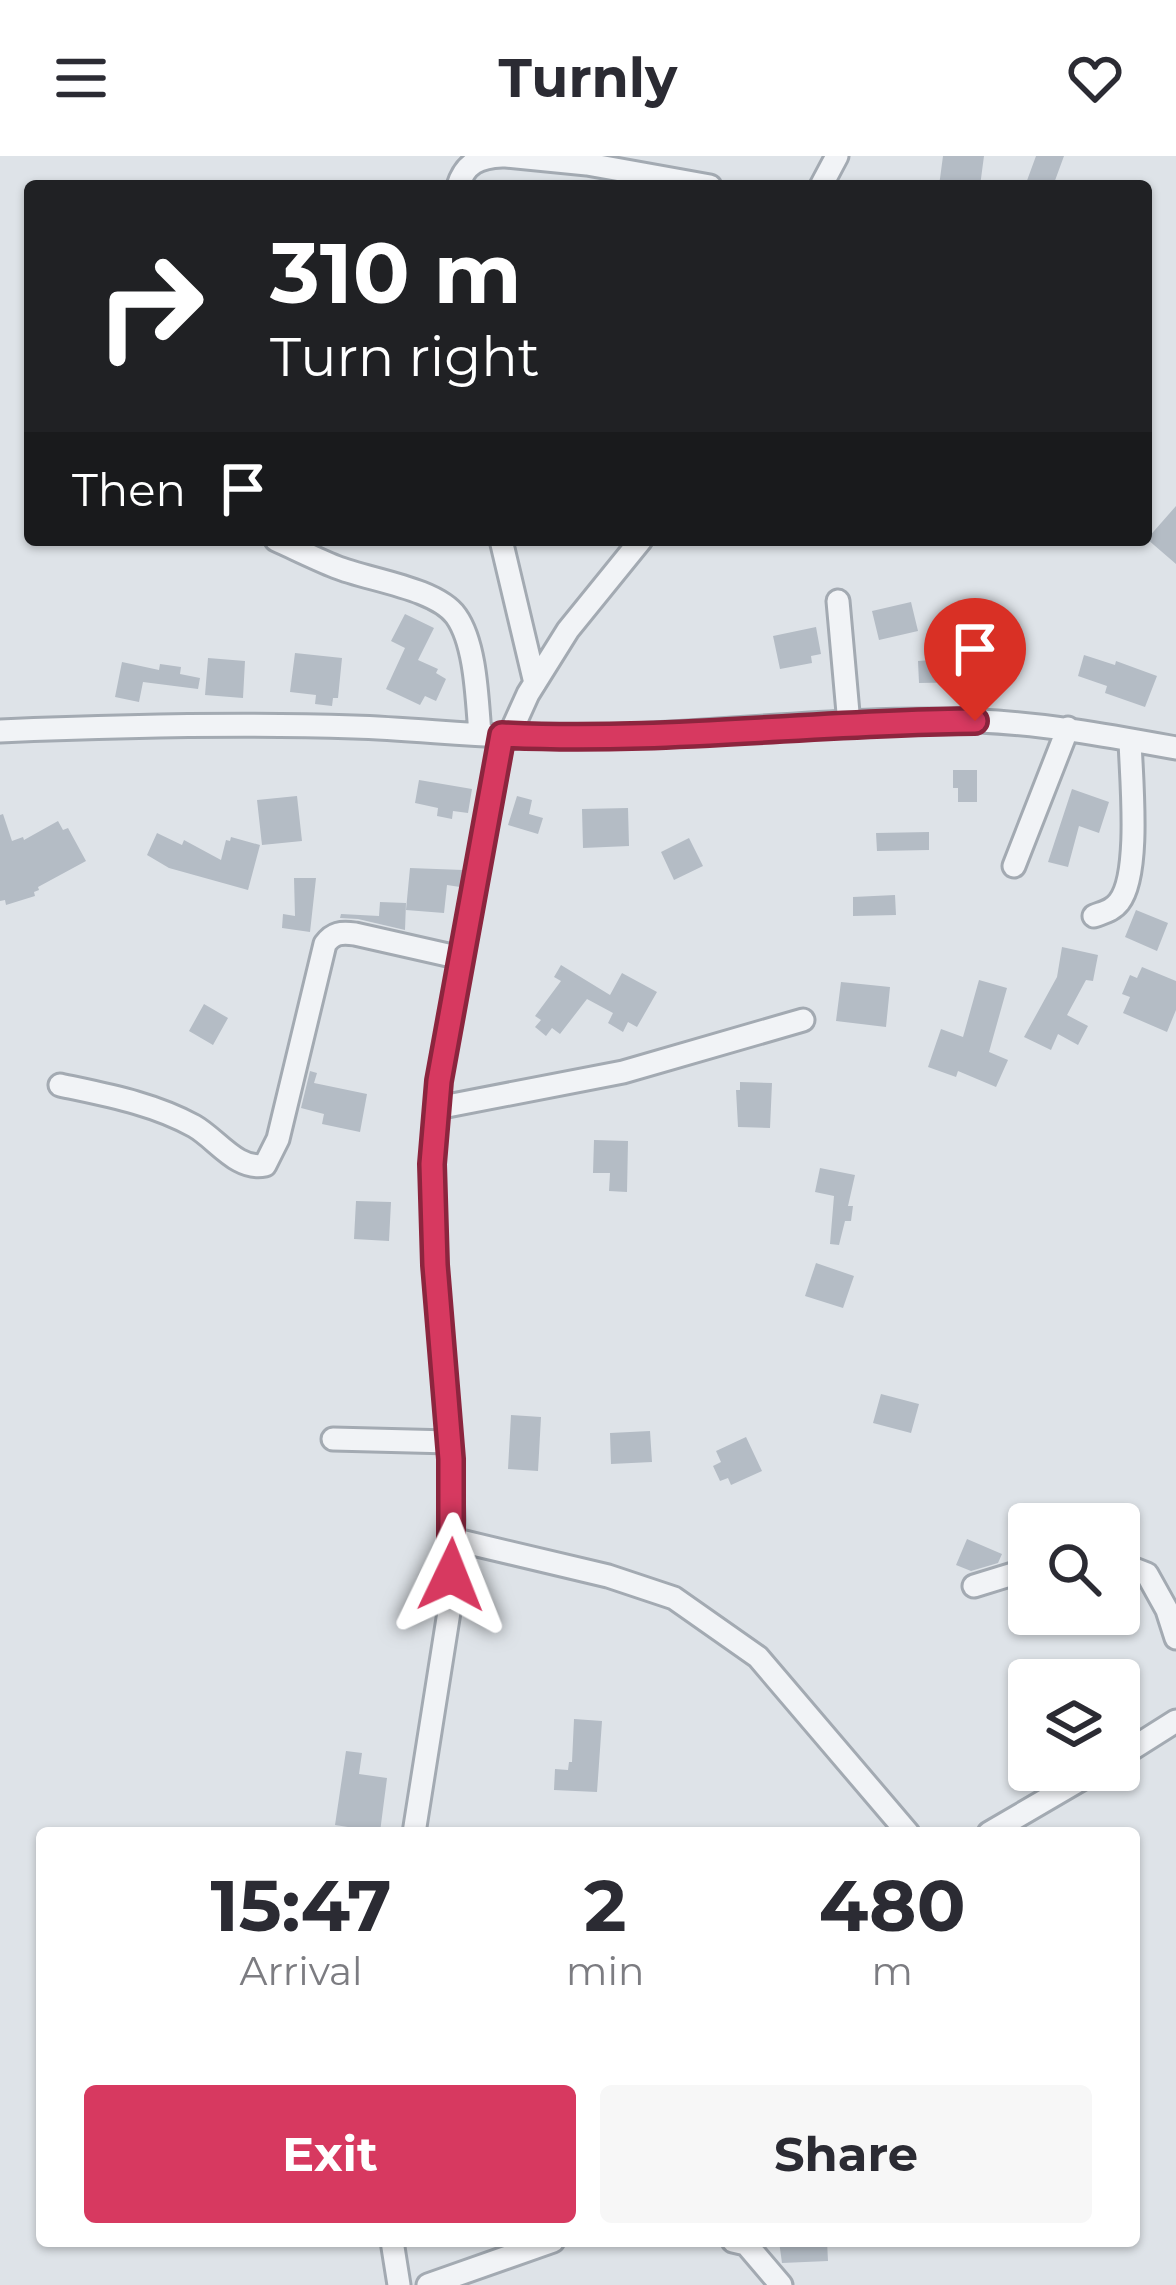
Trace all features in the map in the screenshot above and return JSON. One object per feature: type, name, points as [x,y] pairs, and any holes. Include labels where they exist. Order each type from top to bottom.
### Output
[{"type":"street","points":[[460,180],[472,162],[504,156],[676,180]]},
{"type":"street","points":[[289,546],[338,568],[437,600],[455,614],[497,735]]},
{"type":"street","points":[[502,546],[535,683]]},
{"type":"street","points":[[415,1827],[449,1612],[452,1539],[432,1164],[439,1081],[497,735],[568,630],[635,546]]},
{"type":"street","points":[[838,601],[850,724]]},
{"type":"street","points":[[0,731],[182,724],[565,737],[975,721],[1068,728],[1176,748]]},
{"type":"street","points":[[1014,866],[1068,728]]},
{"type":"street","points":[[1094,916],[1123,898],[1129,879],[1130,740]]},
{"type":"street","points":[[60,1085],[150,1106],[198,1128],[243,1163],[265,1165],[278,1139],[325,944],[332,935],[355,934],[461,958]]},
{"type":"street","points":[[437,1108],[623,1072],[803,1020]]},
{"type":"street","points":[[333,1439],[449,1442]]},
{"type":"street","points":[[452,1539],[608,1576],[674,1598],[758,1657],[903,1827]]},
{"type":"street","points":[[1140,1571],[1147,1574],[1167,1610],[1176,1638]]},
{"type":"street","points":[[974,1586],[1008,1575]]},
{"type":"street","points":[[1140,1744],[1176,1721]]},
{"type":"street","points":[[999,1827],[1061,1791]]},
{"type":"street","points":[[393,2247],[399,2285]]},
{"type":"street","points":[[428,2285],[536,2247]]},
{"type":"street","points":[[749,2247],[781,2285]]},
{"type":"building","points":[[943,156],[984,156],[981,180],[940,180]]},
{"type":"building","points":[[1036,156],[1064,156],[1055,180],[1027,180]]},
{"type":"building","points":[[1176,506],[1176,564],[1152,543],[1152,533]]},
{"type":"building","points":[[911,602],[918,631],[879,640],[872,611]]},
{"type":"building","points":[[405,614],[434,628],[418,660],[438,669],[436,673],[446,679],[436,701],[425,696],[420,705],[386,689],[405,648],[391,641]]},
{"type":"building","points":[[816,627],[821,654],[811,656],[812,663],[780,669],[773,636]]},
{"type":"building","points":[[295,653],[342,658],[338,698],[333,698],[332,706],[315,704],[316,695],[290,692]]},
{"type":"building","points":[[1084,655],[1157,676],[1145,707],[1105,693],[1107,686],[1078,676]]},
{"type":"building","points":[[208,658],[245,661],[243,698],[205,695]]},
{"type":"building","points":[[974,659],[974,682],[919,683],[918,661]]},
{"type":"building","points":[[122,662],[159,670],[160,664],[181,667],[180,674],[200,678],[198,689],[143,682],[139,702],[115,697]]},
{"type":"building","points":[[953,770],[977,770],[977,802],[958,802]]},
{"type":"building","points":[[419,780],[472,789],[468,813],[453,811],[452,819],[437,816],[438,808],[415,803]]},
{"type":"building","points":[[1072,789],[1109,802],[1099,833],[1079,826],[1068,867],[1048,862]]},
{"type":"building","points":[[297,796],[302,841],[262,845],[257,800]]},
{"type":"building","points":[[517,796],[532,800],[529,814],[543,818],[538,834],[508,825]]},
{"type":"building","points":[[628,808],[629,846],[583,848],[582,809]]},
{"type":"building","points":[[3,814],[12,841],[24,840],[58,821],[63,830],[68,828],[86,861],[38,887],[35,896],[6,905],[5,900],[0,901]]},
{"type":"building","points":[[929,832],[929,850],[877,851],[876,833]]},
{"type":"building","points":[[157,833],[182,845],[184,840],[221,860],[231,837],[260,845],[248,890],[169,868],[147,855]]},
{"type":"building","points":[[689,838],[703,866],[674,880],[661,852]]},
{"type":"building","points":[[410,868],[463,870],[460,887],[447,885],[444,913],[406,910]]},
{"type":"building","points":[[294,878],[316,878],[310,932],[282,928],[283,914],[295,916]]},
{"type":"building","points":[[895,895],[896,915],[853,916],[853,897]]},
{"type":"building","points":[[380,902],[406,903],[405,930],[340,918],[341,914],[379,916]]},
{"type":"building","points":[[1136,910],[1168,923],[1157,951],[1125,937]]},
{"type":"building","points":[[1062,947],[1098,955],[1093,981],[1086,980],[1067,1015],[1088,1026],[1078,1045],[1058,1034],[1051,1050],[1024,1037],[1057,977]]},
{"type":"building","points":[[561,965],[610,995],[622,973],[657,992],[637,1027],[628,1022],[623,1032],[608,1023],[613,1013],[587,999],[560,1034],[552,1028],[546,1036],[535,1027],[541,1020],[535,1016],[561,981],[554,977]]},
{"type":"building","points":[[1142,967],[1176,981],[1176,1010],[1167,1032],[1123,1013],[1130,997],[1122,994],[1130,975],[1137,978]]},
{"type":"building","points":[[979,980],[1007,988],[989,1052],[1008,1060],[996,1087],[958,1071],[956,1077],[928,1067],[941,1029],[963,1037]]},
{"type":"building","points":[[841,982],[890,987],[886,1027],[836,1021]]},
{"type":"building","points":[[204,1004],[228,1018],[213,1045],[189,1031]]},
{"type":"building","points":[[310,1071],[317,1073],[314,1083],[367,1094],[360,1132],[322,1124],[324,1114],[301,1108]]},
{"type":"building","points":[[740,1082],[772,1083],[770,1128],[738,1127],[736,1090]]},
{"type":"building","points":[[594,1140],[628,1141],[627,1192],[609,1191],[610,1173],[593,1173]]},
{"type":"building","points":[[820,1168],[855,1175],[848,1206],[853,1206],[851,1221],[845,1221],[839,1245],[830,1244],[834,1196],[815,1192]]},
{"type":"building","points":[[356,1201],[391,1202],[389,1241],[354,1239]]},
{"type":"building","points":[[816,1263],[854,1276],[843,1308],[805,1296]]},
{"type":"building","points":[[881,1394],[919,1404],[911,1433],[873,1423]]},
{"type":"building","points":[[511,1415],[541,1417],[538,1471],[508,1469]]},
{"type":"building","points":[[650,1431],[652,1462],[611,1464],[610,1433]]},
{"type":"building","points":[[746,1437],[762,1471],[731,1485],[728,1478],[720,1481],[713,1466],[721,1462],[716,1451]]},
{"type":"building","points":[[967,1539],[1002,1554],[998,1563],[971,1571],[956,1565]]},
{"type":"building","points":[[574,1719],[602,1721],[597,1792],[554,1790],[555,1769],[568,1770],[572,1762]]},
{"type":"building","points":[[346,1751],[362,1753],[359,1774],[387,1778],[381,1827],[335,1825]]},
{"type":"building","points":[[780,2247],[827,2247],[828,2261],[782,2263]]},
{"type":"route","points":[[451,1575],[451,1459],[432,1164],[439,1081],[502,735],[975,721]]}]
